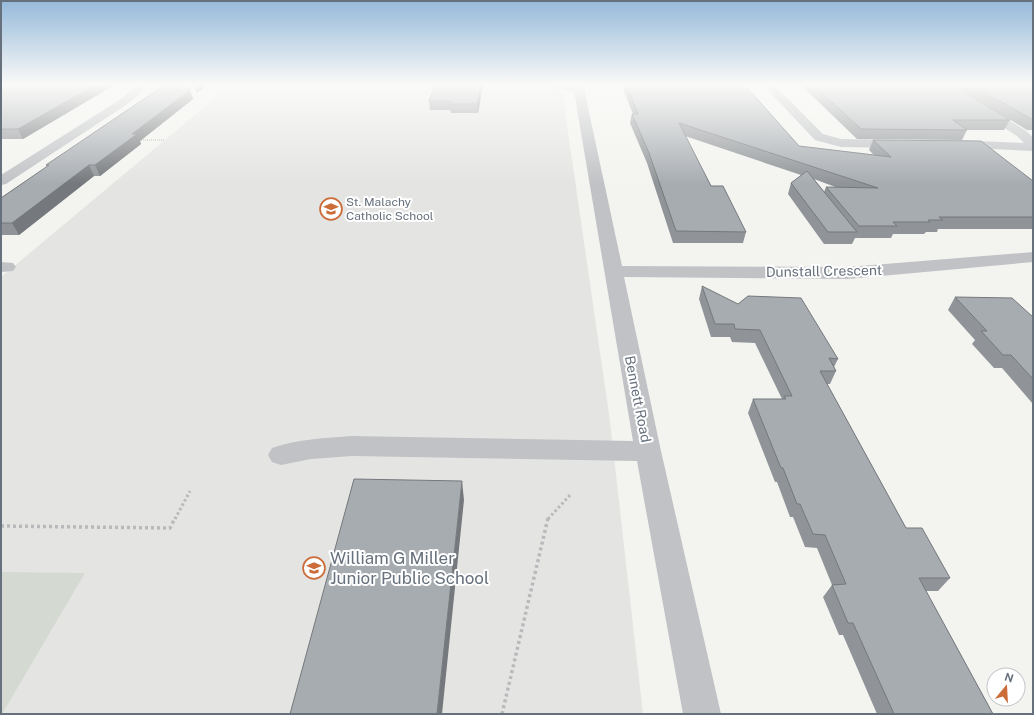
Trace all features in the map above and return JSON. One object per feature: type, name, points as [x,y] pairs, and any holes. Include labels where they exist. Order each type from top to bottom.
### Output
[{"type":"street","points":[[1,181],[100,117]]},
{"type":"street","name":"Bennett Road","points":[[584,117],[648,451],[702,714]]},
{"type":"street","points":[[800,117],[819,137],[841,143],[911,144]]},
{"type":"street","points":[[995,117],[1021,133],[1033,145]]},
{"type":"street","points":[[942,144],[1033,145]]},
{"type":"street","name":"Dunstall Crescent","points":[[614,271],[848,274],[1033,257]]},
{"type":"street","points":[[1015,258],[1033,274]]},
{"type":"street","points":[[281,455],[311,449],[352,446],[648,451]]},
{"type":"path","points":[[135,140],[165,140]]},
{"type":"path","points":[[1,526],[170,528],[190,491]]},
{"type":"path","points":[[502,714],[548,517],[571,494]]},
{"type":"shaded area","points":[[192,117],[566,117],[610,421],[643,714],[1,714],[1,277]]},
{"type":"shaded area","points":[[1,572],[85,573],[2,714],[1,714]]},
{"type":"building","points":[[1,117],[38,117],[18,129],[1,129]]},
{"type":"building","points":[[117,117],[154,117],[132,134],[137,134],[95,165],[89,165],[12,223],[1,223],[1,198],[49,165],[46,165]]},
{"type":"building","points":[[633,117],[774,117],[799,146],[891,157],[873,140],[981,141],[1033,181],[1033,217],[939,217],[943,220],[928,220],[930,222],[893,222],[897,226],[859,226],[826,187],[878,188],[679,123],[711,186],[723,186],[746,232],[676,231],[649,153]]},
{"type":"building","points":[[848,117],[1006,117],[1010,120],[953,120],[967,130],[861,129]]},
{"type":"building","points":[[807,171],[857,232],[828,232],[791,183]]},
{"type":"building","points":[[702,286],[738,304],[748,296],[801,298],[838,359],[829,358],[836,371],[820,371],[906,528],[922,528],[950,578],[919,578],[986,701],[986,707],[989,707],[993,714],[894,714],[853,623],[848,623],[832,585],[846,584],[825,535],[813,534],[800,504],[797,504],[753,399],[786,399],[784,396],[792,396],[760,330],[735,329],[734,324],[715,324]]},
{"type":"building","points":[[955,297],[1012,298],[1033,317],[1033,379],[1011,355],[1003,355],[981,331],[987,331]]},
{"type":"building","points":[[354,479],[462,481],[437,714],[290,714]]},
{"type":"place","name":"St. Malachy Catholic School","points":[[331,209]]},
{"type":"place","name":"William G Miller Junior Public School","points":[[314,568]]}]
